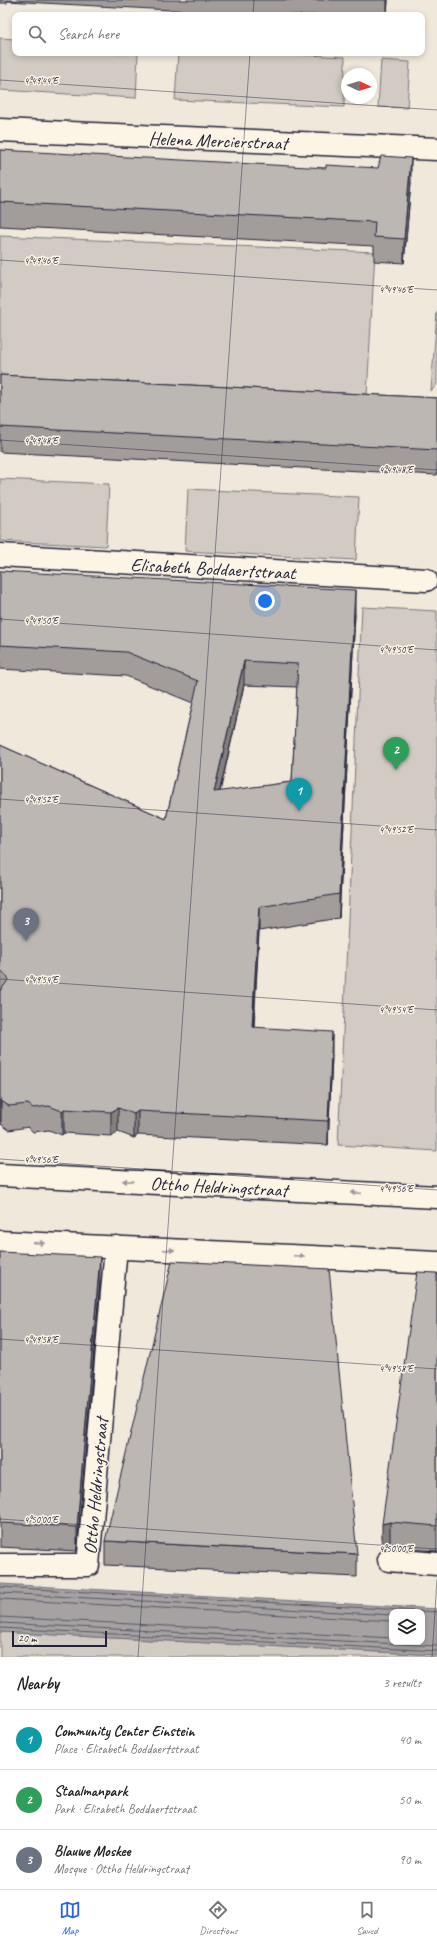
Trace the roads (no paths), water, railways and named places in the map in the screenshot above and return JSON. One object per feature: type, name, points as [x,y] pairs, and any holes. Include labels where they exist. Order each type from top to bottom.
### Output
[{"type":"street","name":"Helena Mercierstraat","points":[[0,130],[437,149]]},
{"type":"street","name":"Elisabeth Boddaertstraat","points":[[0,555],[426,580]]},
{"type":"street","name":"Ottho Heldringstraat","points":[[0,1175],[437,1198]]},
{"type":"street","points":[[0,1242],[437,1263]]},
{"type":"street","name":"Ottho Heldringstraat","points":[[0,1565],[88,1565],[116,1247]]},
{"type":"street","points":[[389,1560],[437,1564]]},
{"type":"water","points":[[0,1584],[437,1609],[437,1655],[0,1632]]},
{"type":"place","name":"Staalmanpark","points":[[396,770]]},
{"type":"place","name":"Community Center Einstein","points":[[299,811]]},
{"type":"place","name":"Blauwe Moskee","points":[[26,941]]}]
